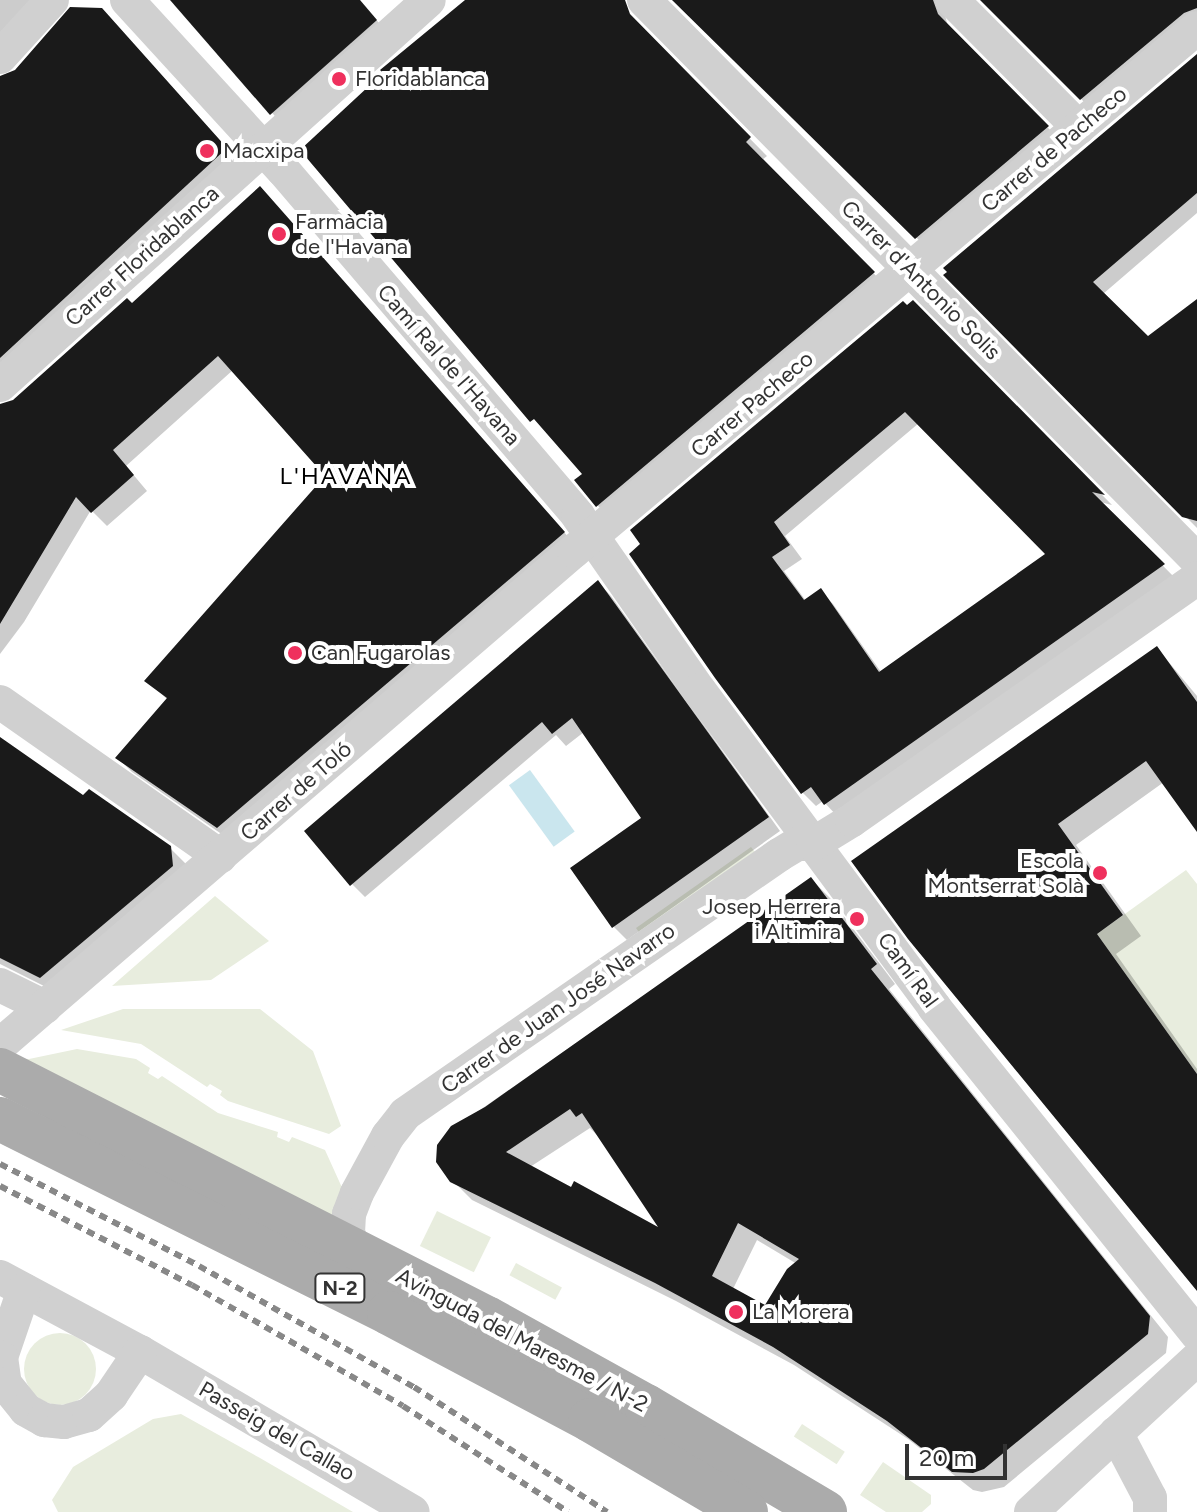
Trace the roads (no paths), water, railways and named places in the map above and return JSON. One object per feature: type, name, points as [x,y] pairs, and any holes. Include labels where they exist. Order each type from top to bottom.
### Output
[{"type":"main road","name":"Avinguda del Maresme / N-2","points":[[0,1070],[646,1406],[825,1512]]},
{"type":"main road","name":"Avinguda del Maresme / N-2","points":[[0,1119],[389,1313],[674,1468],[746,1512]]},
{"type":"main road","points":[[674,1468],[726,1479],[776,1512]]},
{"type":"street","points":[[0,57],[52,0]]},
{"type":"street","name":"Camí Ral de l'Havana","points":[[127,0],[262,148],[586,526]]},
{"type":"street","name":"Carrer Floridablanca","points":[[0,385],[429,0]]},
{"type":"street","name":"Carrer d'Antonio Solis","points":[[644,0],[1197,560]]},
{"type":"street","points":[[952,0],[1079,128]]},
{"type":"street","name":"Carrer de Pacheco","points":[[911,270],[1197,28]]},
{"type":"street","name":"Carrer Pacheco","points":[[586,526],[911,270]]},
{"type":"street","name":"Camí Ral","points":[[586,526],[699,690],[934,1007],[1197,1334]]},
{"type":"street","name":"Carrer de Toló","points":[[0,1045],[220,856],[586,526]]},
{"type":"street","name":"Carrer de Juan José Navarro","points":[[355,1252],[348,1233],[349,1214],[388,1136],[405,1114],[779,855],[797,844],[813,844],[1197,578]]},
{"type":"street","points":[[0,702],[220,856]]},
{"type":"street","points":[[0,985],[45,1007]]},
{"type":"street","name":"Passeig del Callao","points":[[140,1352],[111,1395],[89,1415],[64,1422],[44,1420],[26,1410],[5,1384],[1,1357],[12,1283],[140,1352],[413,1512]]},
{"type":"street","points":[[1031,1512],[1197,1359]]},
{"type":"street","points":[[1116,1433],[1150,1498],[1150,1512]]},
{"type":"water","points":[[530,770],[575,831],[554,847],[509,785]]},
{"type":"railway","points":[[0,1164],[199,1266],[414,1387],[607,1512]]},
{"type":"railway","points":[[0,1186],[192,1285],[403,1406],[568,1512]]},
{"type":"place","name":"Floridablanca","points":[[339,79]]},
{"type":"place","name":"Macxipa","points":[[207,151]]},
{"type":"place","name":"Farmàcia de l'Havana","points":[[279,234]]},
{"type":"place","name":"Can Fugarolas","points":[[295,653]]},
{"type":"place","name":"Escola Montserrat Solà","points":[[1100,873]]},
{"type":"place","name":"Josep Herrera i Altimira","points":[[857,919]]},
{"type":"place","name":"La Morera","points":[[736,1312]]},
{"type":"district","name":"L'HAVANA","points":[[346,476]]}]
